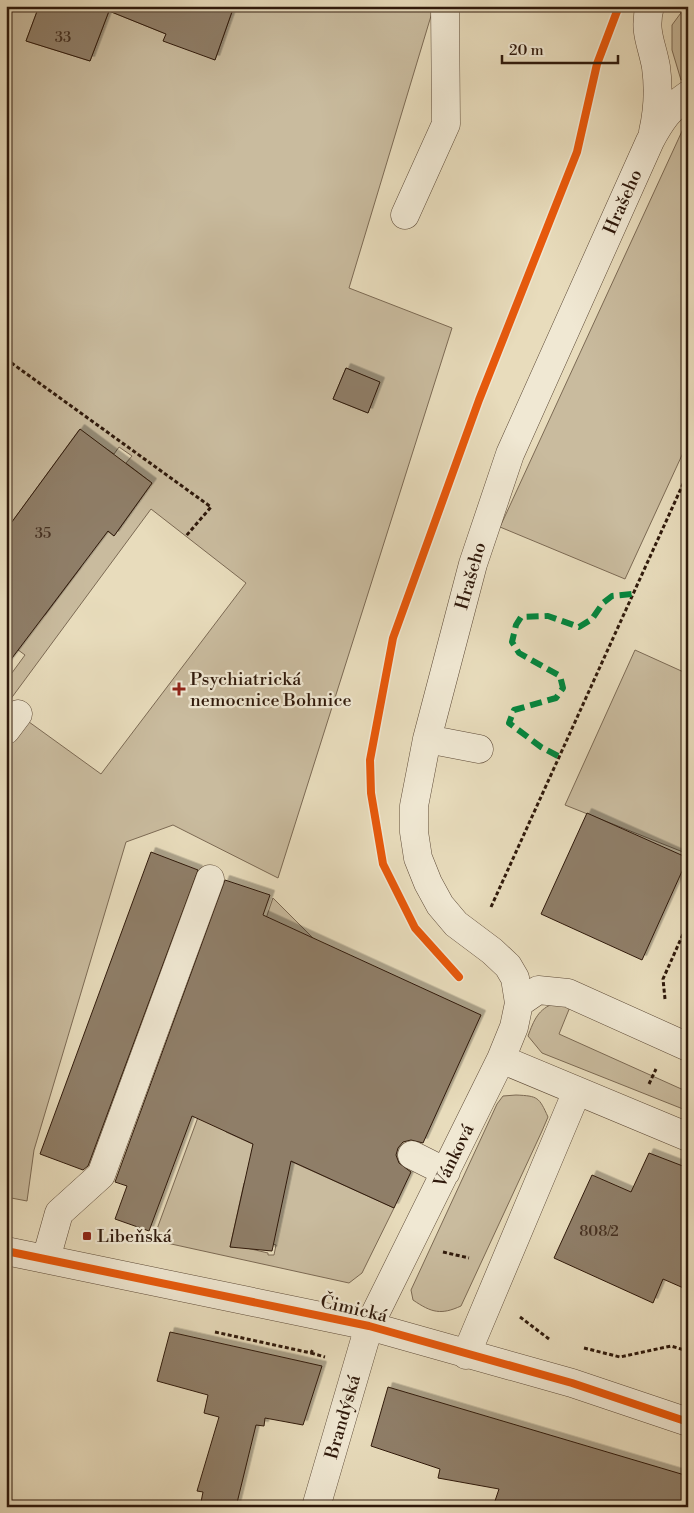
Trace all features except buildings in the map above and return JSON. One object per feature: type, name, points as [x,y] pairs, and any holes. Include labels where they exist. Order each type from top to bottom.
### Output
[{"type":"street","points":[[406,215],[446,124],[445,6]]},
{"type":"street","name":"Hrašeho","points":[[650,6],[647,17],[647,30],[656,64],[658,86],[657,114],[650,141]]},
{"type":"street","name":"Hrašeho","points":[[519,1003],[515,978],[508,966],[492,951],[456,924],[440,905],[428,883],[418,858],[414,832],[414,806],[427,739],[473,564],[510,454],[650,141],[662,120],[678,102],[688,95]]},
{"type":"street","points":[[427,739],[479,749]]},
{"type":"street","points":[[46,1259],[59,1212],[101,1175],[210,879]]},
{"type":"street","points":[[519,1003],[538,990],[568,993],[688,1047]]},
{"type":"street","name":"Vánková","points":[[370,1326],[501,1059],[514,1027],[519,1003]]},
{"type":"street","points":[[501,1059],[688,1137]]},
{"type":"street","points":[[466,1355],[577,1091]]},
{"type":"street","points":[[412,1155],[446,1172]]},
{"type":"street","name":"Čimická","points":[[6,1251],[370,1326],[466,1355],[572,1383],[688,1422]]},
{"type":"street","name":"Brandýská","points":[[316,1507],[370,1326]]},
{"type":"path","points":[[6,359],[211,507],[186,536]]},
{"type":"path","points":[[487,914],[688,473]]},
{"type":"path","points":[[439,1251],[473,1259]]},
{"type":"path","points":[[519,1310],[520,1319],[550,1340]]},
{"type":"path","points":[[576,1346],[620,1357],[671,1346],[688,1351]]},
{"type":"shaded area","name":"Psychiatrická nemocnice Bohnice","points":[[6,6],[39,6],[26,41],[90,61],[109,11],[166,34],[215,60],[234,6],[434,6],[349,288],[452,328],[278,878],[173,825],[126,842],[34,1150],[27,1201],[6,1197],[6,681],[25,655],[6,641],[45,615],[81,567],[90,518],[114,536],[152,483],[126,463],[132,456],[119,447],[114,454],[79,430],[6,530]],"holes":[[[346,368],[379,382],[368,413],[333,399]],[[151,509],[246,583],[101,774],[7,704]]]},
{"type":"shaded area","points":[[686,6],[688,6],[688,76],[681,80],[672,50],[672,25]]},
{"type":"shaded area","points":[[688,126],[688,442],[625,579],[500,527],[683,129]]},
{"type":"shaded area","points":[[635,650],[688,674],[688,854],[565,805]]},
{"type":"shaded area","points":[[273,898],[313,938],[226,1132],[394,1208],[362,1273],[349,1283],[153,1240],[197,1120]],"holes":[[[244,1183],[247,1183],[273,1244],[276,1245],[274,1255],[234,1245],[230,1247]]]},
{"type":"shaded area","points":[[555,1003],[570,1007],[559,1034],[688,1092],[688,1111],[542,1053],[528,1036],[537,1016],[544,1008]]},
{"type":"shaded area","points":[[516,1095],[537,1099],[548,1117],[461,1306],[448,1311],[426,1308],[413,1300],[411,1290],[497,1104],[503,1096]]},
{"type":"marked path","points":[[558,756],[541,747],[509,723],[514,710],[556,698],[563,688],[560,676],[519,653],[512,642],[516,625],[521,617],[548,616],[579,627],[592,619],[603,603],[612,596],[632,594]]},
{"type":"cycle path","points":[[459,977],[415,928],[383,864],[371,793],[370,760],[393,638],[479,400],[577,152],[597,64],[619,6]]},
{"type":"cycle path","points":[[6,1251],[369,1326],[572,1383],[688,1422]]},
{"type":"place","name":"Psychiatrická nemocnice Bohnice","points":[[179,689]]},
{"type":"place","name":"Libeňská","points":[[87,1236]]}]
